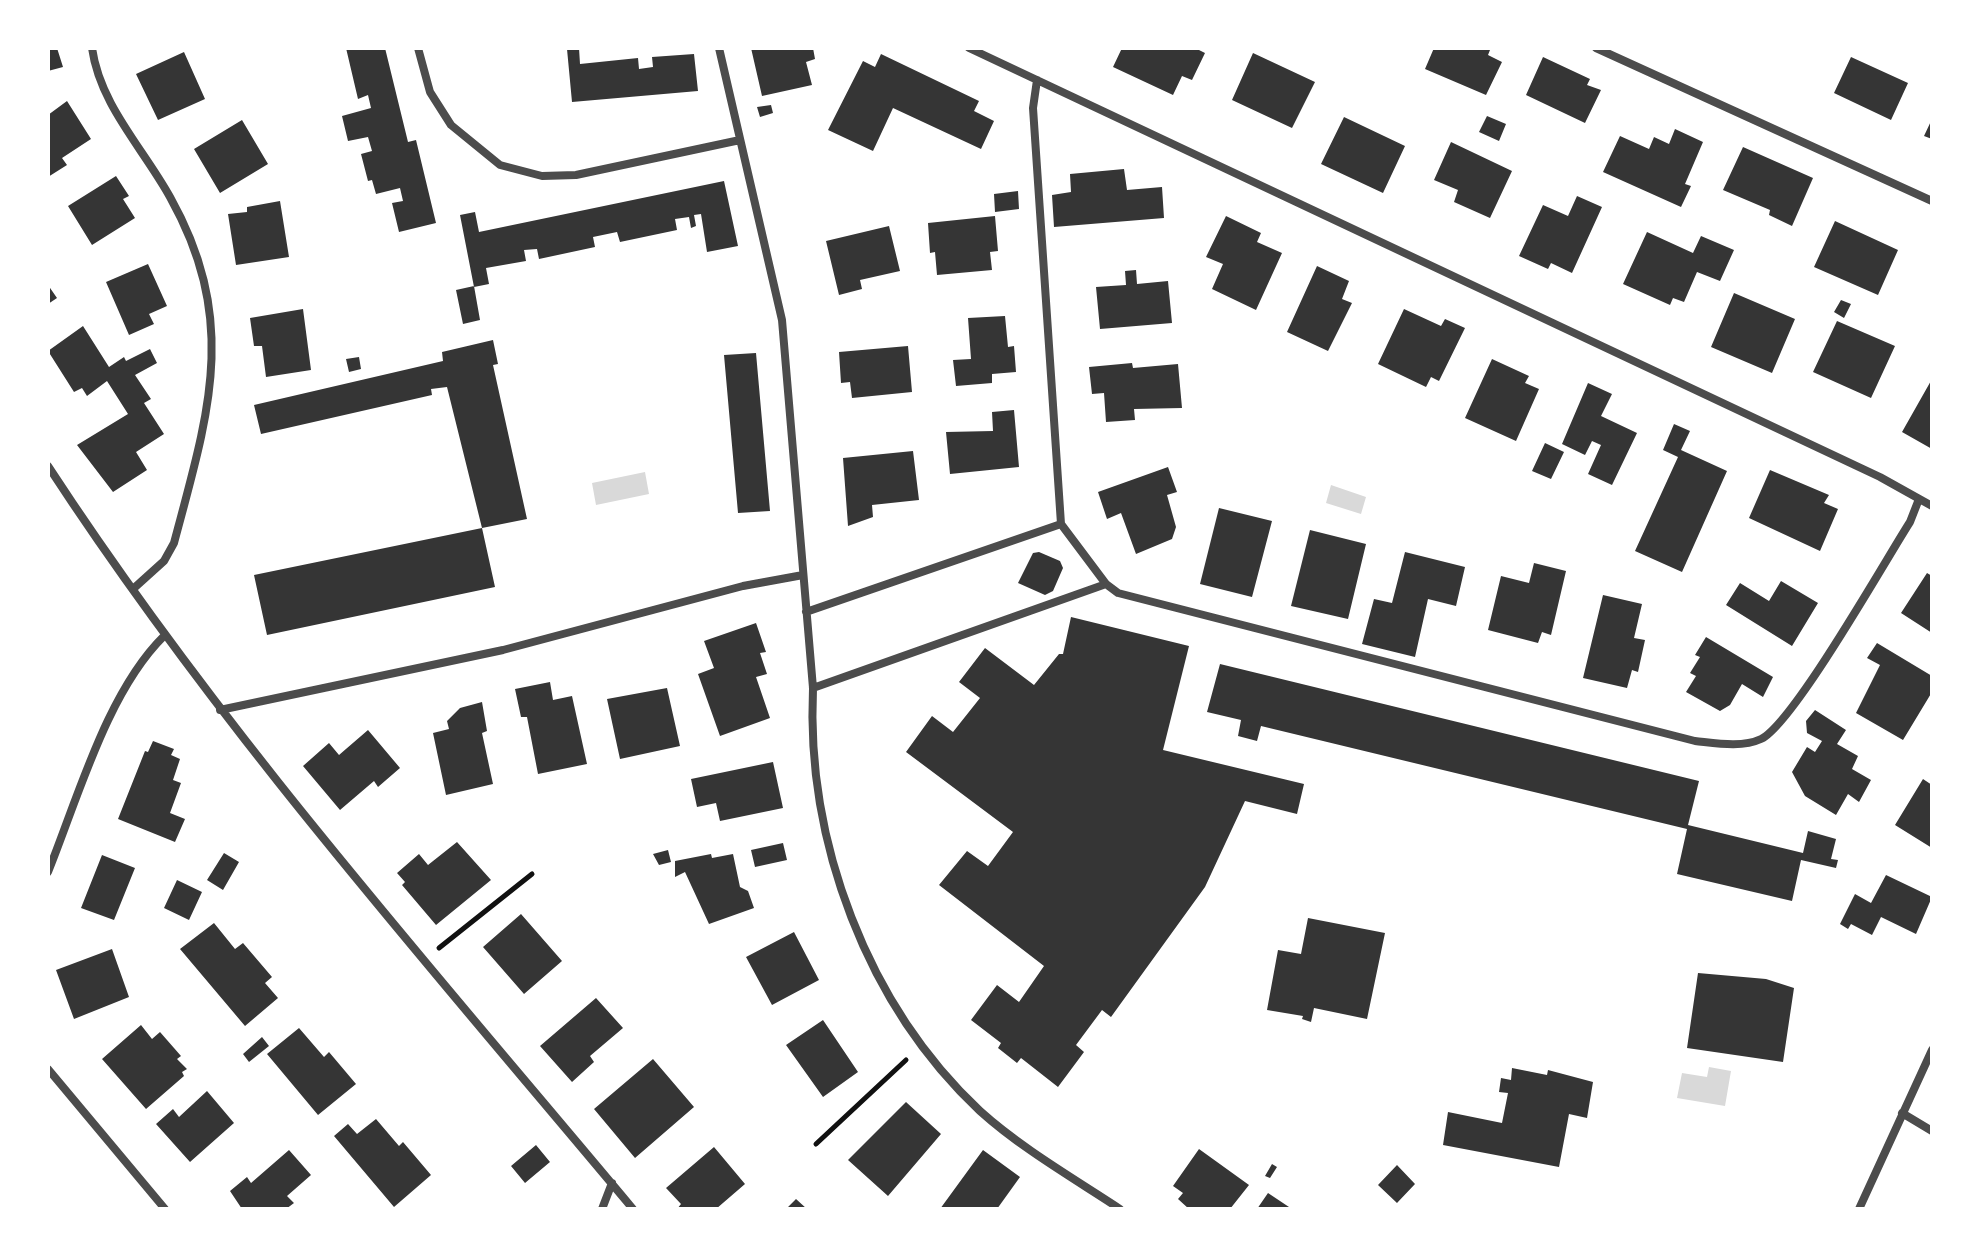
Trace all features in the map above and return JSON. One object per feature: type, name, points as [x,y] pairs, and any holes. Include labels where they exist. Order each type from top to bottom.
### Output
[{"type":"street","points":[[92,48],[104,93],[171,198],[186,233],[206,288],[213,334],[207,419],[174,543],[164,561],[133,589]]},
{"type":"street","points":[[418,48],[430,92],[451,125],[500,165],[542,176],[576,175],[740,140]]},
{"type":"street","points":[[719,48],[782,320],[813,688],[810,738],[825,835],[850,917],[897,1010],[920,1047],[982,1112],[1120,1209]]},
{"type":"street","points":[[969,48],[1932,506]]},
{"type":"street","points":[[1596,48],[1932,201]]},
{"type":"street","points":[[1037,80],[1033,108],[1061,524],[1106,584],[1118,593],[1664,734],[1695,741],[1735,744],[1760,740],[1791,710],[1910,522],[1919,499]]},
{"type":"street","points":[[48,466],[164,636],[220,710],[423,961],[633,1209]]},
{"type":"street","points":[[806,612],[1061,524]]},
{"type":"street","points":[[220,710],[503,650],[743,586],[803,575]]},
{"type":"street","points":[[813,688],[1106,584]]},
{"type":"street","points":[[48,872],[118,700],[142,658],[164,636]]},
{"type":"street","points":[[1859,1209],[1932,1050]]},
{"type":"street","points":[[48,1069],[165,1209]]},
{"type":"street","points":[[1902,1113],[1932,1131]]},
{"type":"street","points":[[602,1209],[612,1183]]},
{"type":"path","points":[[423,961],[532,874]]},
{"type":"path","points":[[816,1144],[920,1047]]},
{"type":"shaded area","points":[[645,472],[649,494],[596,505],[592,483]]},
{"type":"shaded area","points":[[1331,485],[1366,497],[1361,514],[1326,503]]},
{"type":"shaded area","points":[[1709,1067],[1731,1071],[1725,1106],[1677,1098],[1682,1073],[1707,1077]]},
{"type":"building","points":[[48,48],[57,48],[63,67],[48,71]]},
{"type":"building","points":[[346,48],[385,48],[408,142],[416,140],[436,223],[399,232],[392,203],[403,201],[400,188],[376,194],[372,180],[368,181],[361,154],[372,151],[368,137],[348,141],[342,116],[371,108],[368,95],[358,99]]},
{"type":"building","points":[[579,48],[580,64],[638,58],[639,69],[653,67],[652,57],[694,54],[698,91],[572,102],[567,49]]},
{"type":"building","points":[[751,48],[813,48],[815,59],[806,62],[812,85],[762,96]]},
{"type":"building","points":[[1122,48],[1195,48],[1205,53],[1192,80],[1182,76],[1173,95],[1113,67]]},
{"type":"building","points":[[1434,48],[1490,50],[1488,55],[1502,62],[1486,95],[1425,69]]},
{"type":"building","points":[[184,52],[205,99],[158,120],[136,74]]},
{"type":"building","points":[[1253,53],[1315,82],[1292,128],[1232,100]]},
{"type":"building","points":[[881,54],[979,101],[974,111],[994,121],[981,149],[893,108],[873,151],[828,130],[863,61],[875,67]]},
{"type":"building","points":[[1543,57],[1590,79],[1587,85],[1601,90],[1585,123],[1526,95]]},
{"type":"building","points":[[1851,57],[1908,83],[1891,120],[1834,93]]},
{"type":"building","points":[[67,101],[91,139],[62,158],[67,165],[48,177],[48,115]]},
{"type":"building","points":[[771,105],[773,113],[760,117],[757,107]]},
{"type":"building","points":[[1487,116],[1506,124],[1499,141],[1479,132]]},
{"type":"building","points":[[1344,117],[1405,146],[1383,193],[1321,164]]},
{"type":"building","points":[[1932,119],[1932,139],[1924,136]]},
{"type":"building","points":[[242,120],[268,164],[220,193],[194,149]]},
{"type":"building","points":[[1675,129],[1703,142],[1685,184],[1691,186],[1681,207],[1603,172],[1620,136],[1649,149],[1654,137],[1669,144]]},
{"type":"building","points":[[1451,142],[1512,171],[1490,218],[1454,202],[1458,190],[1434,180]]},
{"type":"building","points":[[1743,147],[1813,178],[1792,226],[1769,215],[1770,210],[1723,190]]},
{"type":"building","points":[[1124,169],[1127,190],[1162,187],[1164,218],[1054,227],[1052,195],[1071,192],[1070,174]]},
{"type":"building","points":[[116,176],[129,196],[123,199],[135,218],[92,245],[68,206]]},
{"type":"building","points":[[724,181],[738,246],[707,252],[701,214],[694,215],[696,226],[691,228],[689,217],[675,219],[677,230],[620,242],[617,232],[593,237],[595,247],[539,259],[537,249],[524,250],[526,261],[486,268],[489,284],[474,287],[460,215],[475,212],[479,232]]},
{"type":"building","points":[[1018,191],[1019,209],[995,212],[994,194]]},
{"type":"building","points":[[1577,196],[1602,207],[1572,273],[1551,263],[1548,269],[1519,256],[1543,205],[1568,216]]},
{"type":"building","points":[[280,201],[289,257],[236,265],[228,214],[247,212],[247,207]]},
{"type":"building","points":[[995,216],[998,251],[990,252],[992,270],[937,275],[935,252],[930,253],[928,223]]},
{"type":"building","points":[[1226,216],[1261,233],[1257,242],[1282,253],[1256,310],[1212,289],[1223,264],[1206,257]]},
{"type":"building","points":[[1835,221],[1898,250],[1878,295],[1814,267]]},
{"type":"building","points":[[889,226],[900,271],[860,280],[862,289],[839,295],[826,241]]},
{"type":"building","points":[[1647,232],[1693,253],[1701,236],[1734,250],[1720,281],[1697,272],[1684,302],[1673,298],[1670,305],[1623,284]]},
{"type":"building","points":[[148,264],[167,306],[149,314],[154,324],[129,335],[106,282]]},
{"type":"building","points":[[1317,266],[1349,281],[1342,299],[1352,303],[1328,351],[1287,332]]},
{"type":"building","points":[[1136,270],[1137,284],[1168,281],[1172,323],[1100,329],[1096,287],[1126,285],[1125,271]]},
{"type":"building","points":[[48,285],[57,298],[48,304]]},
{"type":"building","points":[[474,286],[480,320],[463,324],[456,290]]},
{"type":"building","points":[[1734,293],[1795,319],[1772,373],[1711,347]]},
{"type":"building","points":[[1841,300],[1851,304],[1844,318],[1834,312]]},
{"type":"building","points":[[303,309],[311,370],[266,377],[262,346],[254,346],[250,318]]},
{"type":"building","points":[[1404,309],[1441,326],[1445,319],[1465,328],[1439,381],[1431,377],[1426,387],[1378,364]]},
{"type":"building","points":[[1005,316],[1008,347],[1014,346],[1016,372],[992,374],[992,383],[956,386],[953,360],[971,359],[968,318]]},
{"type":"building","points":[[1837,321],[1895,346],[1871,398],[1813,372]]},
{"type":"building","points":[[83,326],[109,367],[124,357],[126,361],[150,349],[157,363],[135,375],[151,399],[144,403],[164,434],[136,452],[147,470],[113,492],[77,445],[128,414],[107,381],[87,396],[82,388],[74,392],[48,351]]},
{"type":"building","points":[[493,340],[498,364],[493,365],[527,519],[482,528],[447,387],[431,389],[432,395],[261,434],[254,405],[443,361],[442,352]]},
{"type":"building","points":[[908,346],[912,392],[852,398],[850,382],[841,383],[839,352]]},
{"type":"building","points":[[756,353],[770,511],[738,513],[724,355]]},
{"type":"building","points":[[359,357],[361,369],[349,372],[346,359]]},
{"type":"building","points":[[1492,359],[1529,376],[1525,383],[1539,389],[1516,441],[1465,418]]},
{"type":"building","points":[[1132,363],[1133,368],[1178,364],[1182,408],[1134,409],[1135,420],[1106,422],[1104,393],[1092,394],[1089,367]]},
{"type":"building","points":[[1932,379],[1932,449],[1902,432]]},
{"type":"building","points":[[1588,383],[1612,394],[1601,416],[1637,433],[1612,485],[1588,474],[1601,445],[1592,441],[1585,455],[1562,444]]},
{"type":"building","points":[[1014,410],[1019,467],[950,474],[946,432],[993,431],[992,412]]},
{"type":"building","points":[[1674,424],[1690,431],[1681,450],[1727,471],[1682,572],[1635,551],[1678,457],[1663,450]]},
{"type":"building","points":[[1545,443],[1564,452],[1551,479],[1532,471]]},
{"type":"building","points":[[913,451],[919,500],[872,505],[873,517],[848,526],[843,458]]},
{"type":"building","points":[[1168,467],[1177,492],[1167,495],[1176,527],[1172,539],[1136,554],[1121,513],[1107,519],[1098,492]]},
{"type":"building","points":[[1770,470],[1829,495],[1824,503],[1838,509],[1820,551],[1749,518]]},
{"type":"building","points":[[1219,508],[1272,521],[1252,597],[1200,584]]},
{"type":"building","points":[[482,528],[495,587],[267,635],[254,575]]},
{"type":"building","points":[[1310,530],[1366,544],[1348,619],[1291,606]]},
{"type":"building","points":[[1039,552],[1060,561],[1063,568],[1053,591],[1045,595],[1018,583],[1033,553]]},
{"type":"building","points":[[1405,552],[1465,567],[1456,606],[1428,599],[1415,657],[1362,644],[1374,599],[1392,603]]},
{"type":"building","points":[[1534,563],[1566,571],[1551,635],[1542,632],[1538,643],[1488,630],[1501,576],[1529,583]]},
{"type":"building","points":[[1927,573],[1932,576],[1932,633],[1901,613]]},
{"type":"building","points":[[1781,581],[1818,603],[1792,646],[1726,605],[1740,583],[1769,601]]},
{"type":"building","points":[[1603,595],[1642,604],[1634,638],[1645,640],[1638,672],[1632,670],[1627,688],[1583,678]]},
{"type":"building","points":[[1071,617],[1189,646],[1163,750],[1304,784],[1297,814],[1245,801],[1205,887],[1111,1017],[1102,1010],[1076,1045],[1084,1052],[1058,1087],[1021,1058],[1017,1063],[998,1048],[1001,1043],[971,1020],[997,985],[1019,1002],[1044,966],[939,885],[967,851],[988,866],[1013,832],[906,752],[932,716],[953,732],[980,698],[959,682],[985,648],[1034,685],[1059,654],[1063,654]]},
{"type":"building","points":[[756,623],[766,652],[760,653],[767,674],[756,677],[770,718],[720,736],[698,674],[714,668],[704,641]]},
{"type":"building","points":[[1706,637],[1773,677],[1763,697],[1742,684],[1730,705],[1720,711],[1686,692],[1696,676],[1690,673],[1700,657],[1695,655]]},
{"type":"building","points":[[1877,643],[1932,676],[1932,692],[1903,740],[1856,713],[1880,665],[1867,658]]},
{"type":"building","points":[[1220,664],[1699,781],[1688,825],[1803,853],[1808,831],[1836,839],[1831,859],[1838,860],[1836,868],[1801,860],[1792,901],[1677,874],[1687,829],[1261,726],[1257,741],[1238,736],[1241,720],[1207,712]]},
{"type":"building","points":[[550,682],[553,700],[572,696],[587,764],[538,774],[527,717],[521,717],[515,689]]},
{"type":"building","points":[[667,688],[680,746],[620,759],[607,699]]},
{"type":"building","points":[[482,702],[487,731],[482,733],[493,784],[446,795],[433,733],[449,729],[447,721],[460,708]]},
{"type":"building","points":[[1815,710],[1846,730],[1837,744],[1858,756],[1852,769],[1871,780],[1859,802],[1848,794],[1836,815],[1805,796],[1792,772],[1807,747],[1815,752],[1822,741],[1807,733],[1806,721]]},
{"type":"building","points":[[368,730],[400,768],[378,787],[374,781],[340,810],[303,766],[329,743],[339,755]]},
{"type":"building","points":[[153,741],[174,749],[171,755],[180,759],[173,780],[181,783],[170,813],[185,819],[175,842],[118,819],[145,751],[148,752]]},
{"type":"building","points":[[773,762],[783,808],[720,821],[716,803],[697,807],[691,779]]},
{"type":"building","points":[[1923,779],[1932,785],[1932,848],[1895,825]]},
{"type":"building","points":[[457,842],[491,880],[436,925],[402,885],[405,882],[397,873],[419,854],[428,865]]},
{"type":"building","points":[[783,843],[787,860],[755,867],[751,850]]},
{"type":"building","points":[[668,850],[671,862],[659,865],[653,854]]},
{"type":"building","points":[[224,853],[239,862],[223,890],[207,880]]},
{"type":"building","points":[[711,854],[712,858],[733,854],[740,887],[748,891],[754,908],[709,924],[685,872],[675,877],[675,861]]},
{"type":"building","points":[[102,855],[135,868],[114,920],[81,908]]},
{"type":"building","points":[[1886,875],[1932,897],[1916,934],[1881,917],[1872,935],[1851,924],[1848,929],[1840,924],[1855,894],[1871,903]]},
{"type":"building","points":[[177,880],[202,892],[189,920],[164,908]]},
{"type":"building","points":[[521,914],[562,961],[524,994],[483,947]]},
{"type":"building","points":[[1308,918],[1385,933],[1367,1019],[1314,1008],[1311,1022],[1302,1019],[1303,1016],[1267,1010],[1278,950],[1301,954]]},
{"type":"building","points":[[214,923],[235,949],[243,943],[272,977],[265,983],[278,998],[245,1026],[180,949]]},
{"type":"building","points":[[794,932],[819,980],[772,1005],[746,957]]},
{"type":"building","points":[[112,949],[129,997],[74,1019],[56,970]]},
{"type":"building","points":[[1698,973],[1766,979],[1794,988],[1783,1062],[1687,1048]]},
{"type":"building","points":[[596,998],[623,1028],[590,1056],[594,1062],[572,1082],[540,1046]]},
{"type":"building","points":[[823,1020],[858,1072],[823,1097],[786,1045]]},
{"type":"building","points":[[141,1025],[152,1039],[160,1032],[181,1056],[177,1059],[187,1069],[182,1072],[184,1076],[146,1109],[102,1059]]},
{"type":"building","points":[[299,1028],[324,1057],[329,1052],[356,1084],[318,1115],[267,1054]]},
{"type":"building","points":[[262,1037],[269,1046],[249,1062],[243,1054]]},
{"type":"building","points":[[653,1059],[694,1107],[635,1158],[594,1109]]},
{"type":"building","points":[[1512,1068],[1547,1075],[1548,1070],[1593,1082],[1587,1118],[1569,1114],[1559,1167],[1443,1145],[1448,1112],[1502,1123],[1508,1093],[1499,1092],[1501,1078],[1511,1080]]},
{"type":"building","points":[[207,1091],[234,1123],[190,1162],[156,1124],[173,1109],[179,1117]]},
{"type":"building","points":[[906,1102],[941,1134],[888,1196],[848,1160]]},
{"type":"building","points":[[376,1119],[399,1146],[403,1142],[431,1175],[394,1207],[334,1136],[348,1124],[357,1134]]},
{"type":"building","points":[[536,1145],[550,1162],[525,1183],[511,1166]]},
{"type":"building","points":[[714,1147],[745,1184],[716,1209],[677,1209],[681,1204],[666,1188]]},
{"type":"building","points":[[1199,1149],[1249,1185],[1230,1209],[1189,1209],[1178,1199],[1183,1193],[1173,1186]]},
{"type":"building","points":[[289,1150],[311,1175],[287,1196],[294,1203],[286,1209],[242,1209],[230,1191],[247,1177],[251,1183]]},
{"type":"building","points":[[983,1150],[1020,1177],[997,1209],[940,1209]]},
{"type":"building","points":[[1272,1164],[1277,1167],[1270,1178],[1265,1176]]},
{"type":"building","points":[[1397,1165],[1415,1184],[1397,1203],[1378,1185]]},
{"type":"building","points":[[1268,1193],[1292,1209],[1257,1209]]},
{"type":"building","points":[[796,1199],[807,1209],[786,1209]]}]
